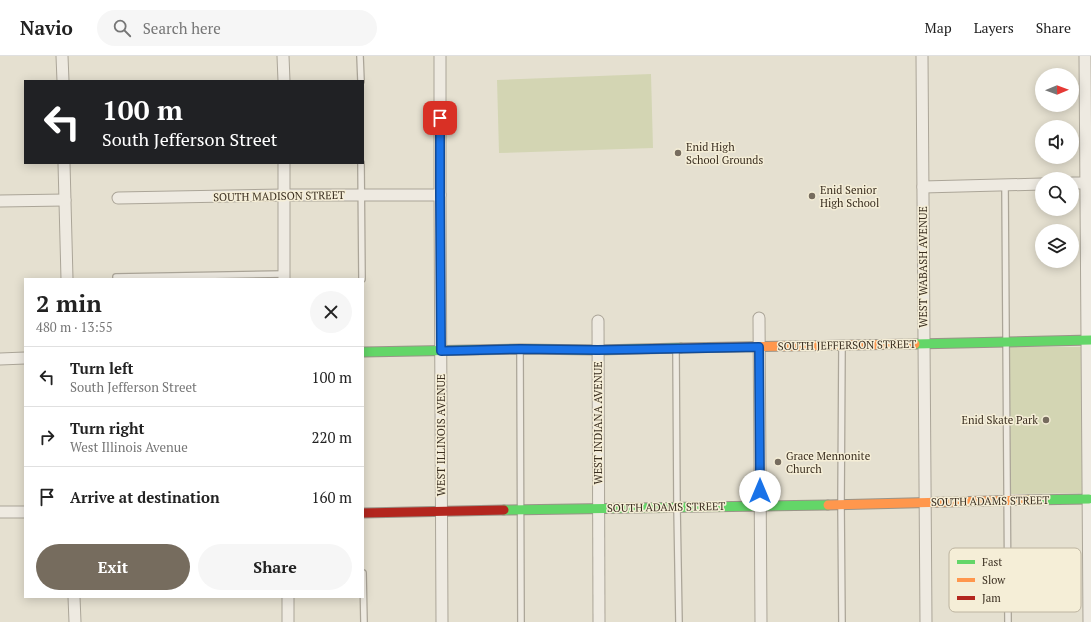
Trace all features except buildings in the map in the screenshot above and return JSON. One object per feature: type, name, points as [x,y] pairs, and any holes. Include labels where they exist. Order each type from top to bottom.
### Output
[{"type":"street","points":[[62,56],[63,80]]},
{"type":"street","points":[[284,56],[284,80]]},
{"type":"street","name":"WEST ILLINOIS AVENUE","points":[[440,56],[442,622]]},
{"type":"street","name":"WEST WABASH AVENUE","points":[[922,56],[926,622]]},
{"type":"street","points":[[1085,56],[1089,183],[1089,622]]},
{"type":"street","points":[[64,164],[67,278]]},
{"type":"street","points":[[284,164],[284,277]]},
{"type":"street","points":[[923,187],[1035,184]]},
{"type":"street","name":"SOUTH MADISON STREET","points":[[118,198],[284,195],[440,195]]},
{"type":"street","points":[[0,201],[65,200]]},
{"type":"street","points":[[759,318],[761,622]]},
{"type":"street","name":"WEST INDIANA AVENUE","points":[[598,321],[599,622]]},
{"type":"street","name":"SOUTH JEFFERSON STREET","points":[[364,352],[520,349],[676,349],[1089,340]]},
{"type":"street","points":[[0,358],[24,358]]},
{"type":"street","name":"SOUTH ADAMS STREET","points":[[364,513],[598,508],[760,507],[1090,498]]},
{"type":"street","points":[[0,512],[24,512]]},
{"type":"street","points":[[74,598],[75,622]]},
{"type":"street","points":[[288,598],[288,622]]},
{"type":"lane","points":[[360,56],[361,80]]},
{"type":"lane","points":[[361,164],[362,278]]},
{"type":"lane","points":[[1005,185],[1007,548]]},
{"type":"lane","points":[[116,277],[284,277]]},
{"type":"lane","points":[[842,345],[842,622]]},
{"type":"lane","points":[[520,349],[521,622]]},
{"type":"lane","points":[[676,349],[679,622]]},
{"type":"lane","points":[[364,598],[364,622]]},
{"type":"lane","points":[[1008,612],[1008,622]]},
{"type":"green space","points":[[651,74],[653,148],[499,153],[497,80]]},
{"type":"green space","name":"Enid Skate Park","points":[[1010,347],[1081,347],[1083,493],[1009,494]]},
{"type":"traffic: fast","points":[[915,344],[1091,340]]},
{"type":"traffic: fast","points":[[364,352],[681,348]]},
{"type":"traffic: fast","points":[[1028,500],[1089,499]]},
{"type":"traffic: fast","points":[[504,510],[828,505]]},
{"type":"traffic: slow","points":[[681,348],[915,344]]},
{"type":"traffic: slow","points":[[828,505],[1028,500]]},
{"type":"traffic: jam","points":[[364,513],[504,510]]},
{"type":"place","name":"Enid High School Grounds","points":[[678,153]]},
{"type":"place","name":"Enid Senior High School","points":[[812,196]]},
{"type":"place","name":"Enid Skate Park","points":[[1046,420]]},
{"type":"place","name":"Grace Mennonite Church","points":[[778,462]]},
{"type":"route","points":[[440,118],[441,351],[759,347],[760,491]]}]
